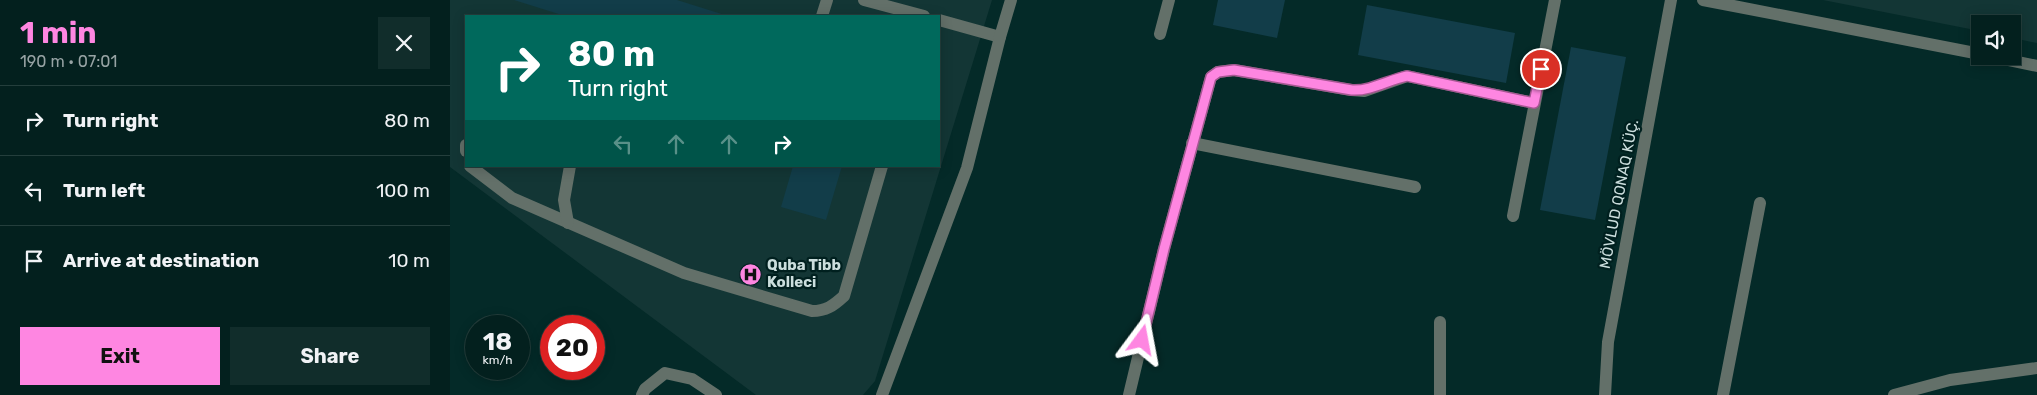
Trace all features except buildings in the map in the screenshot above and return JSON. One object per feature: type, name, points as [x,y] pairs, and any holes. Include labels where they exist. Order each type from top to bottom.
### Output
[{"type":"street","points":[[822,15],[827,0]]},
{"type":"street","points":[[864,0],[920,15]]},
{"type":"street","points":[[882,395],[967,168],[1011,0]]},
{"type":"street","points":[[1160,34],[1169,0]]},
{"type":"street","points":[[1513,216],[1555,0]]},
{"type":"street","name":"MÖVLUD QONAQ KÜÇ.","points":[[1605,395],[1608,342],[1671,0]]},
{"type":"street","points":[[1703,0],[1971,52]]},
{"type":"street","points":[[940,20],[1000,37]]},
{"type":"street","points":[[2021,63],[2037,66]]},
{"type":"street","points":[[1129,395],[1164,249],[1211,77],[1218,72],[1234,70],[1364,91],[1396,78],[1407,76],[1534,103]]},
{"type":"street","points":[[1192,143],[1415,187]]},
{"type":"street","points":[[471,167],[512,198],[684,273],[812,311],[824,311],[844,296],[882,167]]},
{"type":"street","points":[[568,223],[564,200],[570,167]]},
{"type":"street","points":[[1723,395],[1760,203]]},
{"type":"street","points":[[1440,322],[1440,395]]},
{"type":"street","points":[[1894,395],[1950,380],[2037,368]]},
{"type":"street","points":[[642,395],[645,389],[665,373],[692,379],[716,395]]},
{"type":"shaded area","name":"Quba Tibb Kolleci","points":[[450,0],[992,0],[875,381],[863,395],[756,395],[450,167]]},
{"type":"shaded area","points":[[1823,0],[2037,0],[2037,43],[2021,40],[2021,15],[1971,15],[1971,29]]},
{"type":"place","name":"Quba Tibb Kolleci","points":[[751,274]]},
{"type":"route","points":[[1142,340],[1164,249],[1211,77],[1218,72],[1234,70],[1364,91],[1396,78],[1407,76],[1534,103],[1541,69]]}]
